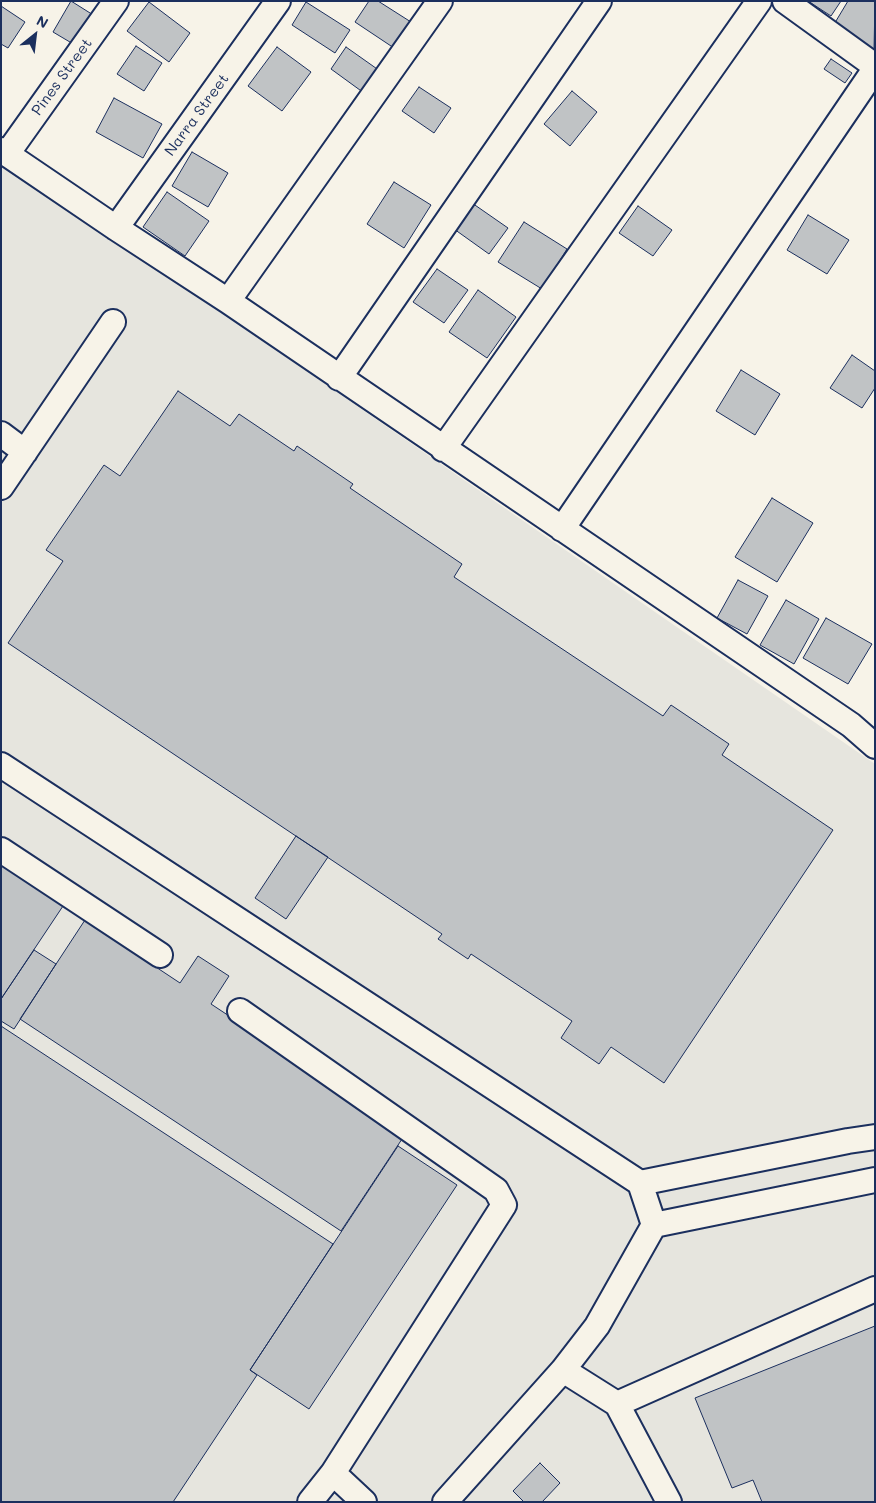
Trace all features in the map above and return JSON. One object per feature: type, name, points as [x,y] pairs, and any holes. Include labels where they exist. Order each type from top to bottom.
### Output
[{"type":"street","name":"Pines Street","points":[[4,152],[116,1]]},
{"type":"street","name":"Narra Street","points":[[116,228],[278,1]]},
{"type":"street","points":[[228,301],[440,1]]},
{"type":"street","points":[[338,378],[599,1]]},
{"type":"street","points":[[443,449],[759,1]]},
{"type":"street","points":[[562,530],[875,68],[785,1]]},
{"type":"street","points":[[4,152],[228,301],[338,378],[850,725],[875,746]]},
{"type":"street","points":[[1,487],[113,322]]},
{"type":"street","points":[[1,434],[25,452]]},
{"type":"street","points":[[850,725],[875,724]]},
{"type":"street","points":[[1,765],[640,1183],[654,1225],[597,1326],[563,1370],[446,1502]]},
{"type":"street","points":[[1,850],[160,955]]},
{"type":"street","points":[[240,1011],[496,1190],[504,1205],[333,1473],[310,1502]]},
{"type":"street","points":[[640,1183],[848,1141],[875,1138]]},
{"type":"street","points":[[654,1225],[875,1180]]},
{"type":"street","points":[[617,1404],[875,1290]]},
{"type":"street","points":[[563,1370],[617,1404],[669,1502]]},
{"type":"street","points":[[333,1473],[364,1502]]},
{"type":"shaded area","points":[[1,160],[875,764],[875,1502],[1,1502]]},
{"type":"building","points":[[71,1],[98,18],[80,48],[53,32]]},
{"type":"building","points":[[369,1],[378,1],[411,22],[394,48],[355,22]]},
{"type":"building","points":[[808,1],[841,1],[831,16]]},
{"type":"building","points":[[848,1],[875,1],[874,51],[833,26]]},
{"type":"building","points":[[149,2],[190,33],[169,62],[127,31]]},
{"type":"building","points":[[306,2],[350,30],[335,53],[292,25]]},
{"type":"building","points":[[1,6],[25,22],[8,48],[1,44]]},
{"type":"building","points":[[136,46],[162,63],[144,91],[117,74]]},
{"type":"building","points":[[277,47],[311,72],[282,111],[248,86]]},
{"type":"building","points":[[346,47],[380,71],[364,93],[331,69]]},
{"type":"building","points":[[831,59],[852,73],[845,83],[824,69]]},
{"type":"building","points":[[419,87],[451,108],[434,133],[402,111]]},
{"type":"building","points":[[572,91],[597,112],[570,146],[544,124]]},
{"type":"building","points":[[114,98],[162,124],[143,158],[96,132]]},
{"type":"building","points":[[192,152],[228,173],[208,207],[172,186]]},
{"type":"building","points":[[394,182],[431,205],[404,248],[367,224]]},
{"type":"building","points":[[167,192],[209,221],[185,256],[143,227]]},
{"type":"building","points":[[472,203],[508,228],[489,254],[454,229]]},
{"type":"building","points":[[638,206],[672,230],[653,256],[619,233]]},
{"type":"building","points":[[808,215],[849,240],[827,274],[787,250]]},
{"type":"building","points":[[524,222],[567,249],[542,289],[498,262]]},
{"type":"building","points":[[437,269],[468,290],[444,323],[413,302]]},
{"type":"building","points":[[478,290],[516,317],[487,358],[449,332]]},
{"type":"building","points":[[852,355],[875,371],[875,388],[862,408],[830,388]]},
{"type":"building","points":[[741,370],[780,394],[755,435],[716,411]]},
{"type":"building","points":[[178,391],[230,426],[239,414],[294,451],[297,446],[353,484],[350,488],[462,564],[454,577],[663,716],[671,705],[729,744],[722,755],[833,830],[664,1083],[611,1047],[599,1064],[561,1038],[572,1021],[471,954],[468,959],[438,939],[442,934],[8,643],[63,561],[46,550],[104,465],[120,476]]},
{"type":"building","points":[[772,498],[813,523],[777,582],[735,557]]},
{"type":"building","points":[[738,580],[768,596],[747,634],[717,618]]},
{"type":"building","points":[[786,600],[819,619],[794,664],[760,645]]},
{"type":"building","points":[[826,618],[872,644],[848,684],[803,658]]},
{"type":"building","points":[[296,836],[328,857],[286,919],[255,898]]},
{"type":"building","points":[[1,865],[63,906],[1,999]]},
{"type":"building","points":[[85,920],[180,983],[198,956],[229,976],[211,1004],[406,1133],[341,1231],[20,1019]]},
{"type":"building","points":[[34,950],[56,964],[14,1029],[1,1021],[1,999]]},
{"type":"building","points":[[1,1026],[333,1244],[250,1370],[257,1375],[173,1502],[1,1502]]},
{"type":"building","points":[[398,1146],[457,1185],[309,1409],[250,1370]]},
{"type":"building","points":[[875,1326],[875,1502],[762,1502],[753,1480],[732,1488],[695,1398]]},
{"type":"building","points":[[540,1463],[560,1483],[542,1502],[524,1502],[513,1491]]}]
